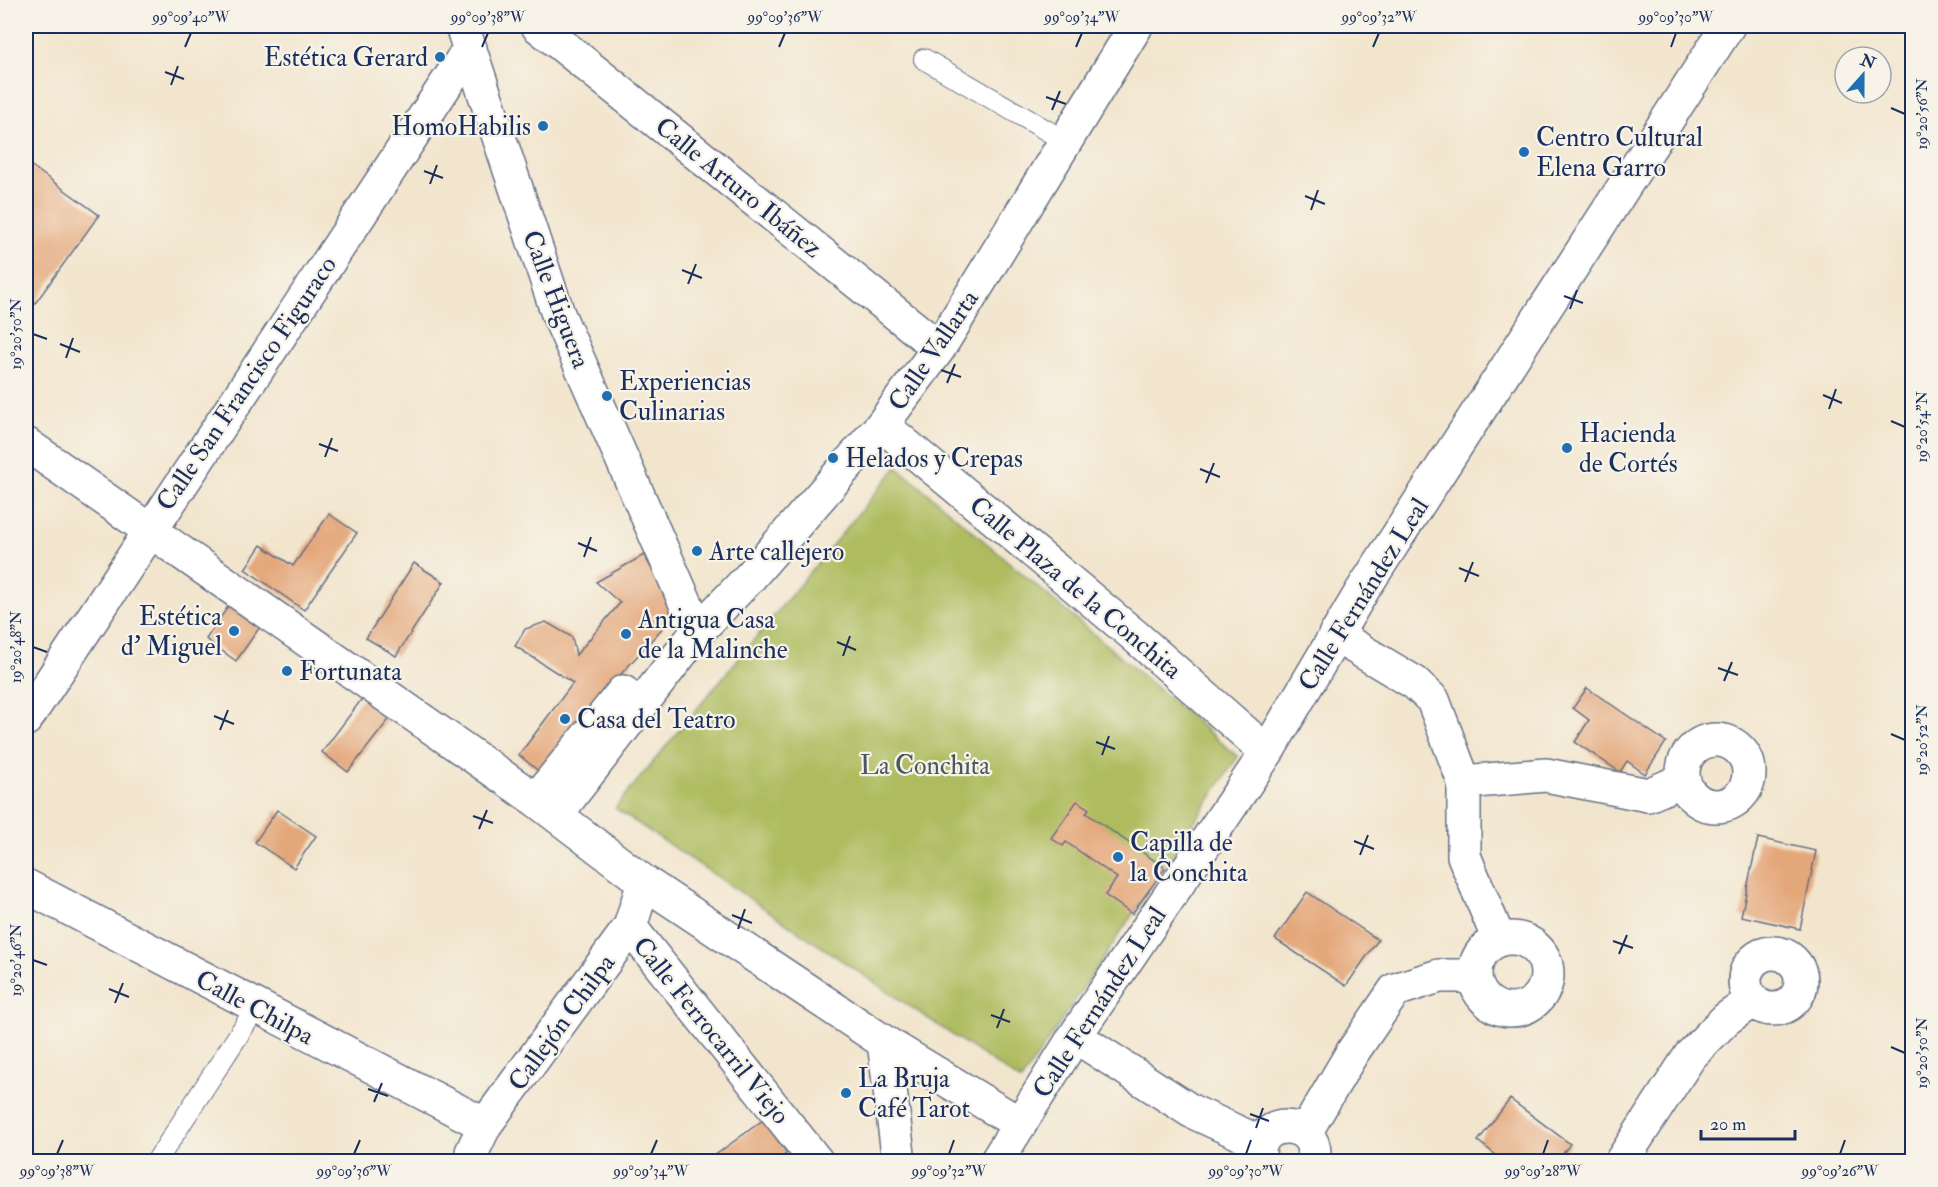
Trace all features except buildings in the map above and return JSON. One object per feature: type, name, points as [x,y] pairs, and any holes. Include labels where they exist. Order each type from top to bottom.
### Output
[{"type":"street","name":"Calle Arturo Ibáñez","points":[[538,26],[939,348]]},
{"type":"street","name":"Calle Vallarta","points":[[546,808],[680,622],[692,617],[750,577],[882,425],[939,348],[1063,140],[1136,26]]},
{"type":"street","name":"Calle Fernández Leal","points":[[996,1161],[1075,1036],[1267,752],[1335,635],[1728,26]]},
{"type":"street","name":"Calle San Francisco Figuraco","points":[[26,719],[466,37]]},
{"type":"street","name":"Calle Higuera","points":[[466,37],[558,314],[692,617]]},
{"type":"street","name":"Calle Plaza de la Conchita","points":[[882,425],[1136,636],[1267,752]]},
{"type":"street","points":[[26,444],[546,808],[644,882],[884,1042],[1020,1124]]},
{"type":"street","points":[[1335,635],[1415,683],[1433,700],[1464,782],[1464,856],[1499,940]]},
{"type":"street","points":[[1464,782],[1546,775],[1648,795],[1683,780]]},
{"type":"street","name":"Callejón Chilpa","points":[[472,1161],[472,1152],[485,1125],[630,927],[644,882]]},
{"type":"street","name":"Calle Chilpa","points":[[26,886],[256,1008],[485,1125]]},
{"type":"street","name":"Calle Ferrocarril Viejo","points":[[630,927],[817,1161]]},
{"type":"street","points":[[1511,937],[1523,939],[1541,954],[1548,976],[1538,998],[1517,1009],[1505,1009],[1485,997],[1475,976],[1481,954],[1499,940],[1511,937]]},
{"type":"street","points":[[1075,1036],[1191,1111],[1260,1152],[1265,1136],[1280,1127],[1289,1126],[1312,1154],[1352,1053],[1395,990],[1439,976],[1475,976]]},
{"type":"street","points":[[1621,1161],[1690,1056],[1726,1019],[1752,1000]]},
{"type":"street","points":[[884,1042],[899,1161]]},
{"type":"lane","points":[[924,58],[1063,140]]},
{"type":"lane","points":[[156,1161],[256,1008]]},
{"type":"green space","name":"La Conchita","points":[[897,467],[1238,757],[1021,1081],[615,808]]},
{"type":"place","name":"Estética Gerard","points":[[440,57]]},
{"type":"place","name":"HomoHabilis","points":[[543,126]]},
{"type":"place","name":"Centro Cultural Elena Garro","points":[[1524,152]]},
{"type":"place","name":"Experiencias Culinarias","points":[[607,396]]},
{"type":"place","name":"Hacienda de Cortés","points":[[1567,448]]},
{"type":"place","name":"Helados y Crepas","points":[[833,458]]},
{"type":"place","name":"Arte callejero","points":[[697,551]]},
{"type":"place","name":"Estética d' Miguel","points":[[234,631]]},
{"type":"place","name":"Antigua Casa de la Malinche","points":[[626,634]]},
{"type":"place","name":"Fortunata","points":[[287,671]]},
{"type":"place","name":"Casa del Teatro","points":[[565,719]]},
{"type":"place","name":"Capilla de la Conchita","points":[[1118,857]]},
{"type":"place","name":"La Bruja Café Tarot","points":[[846,1093]]}]
